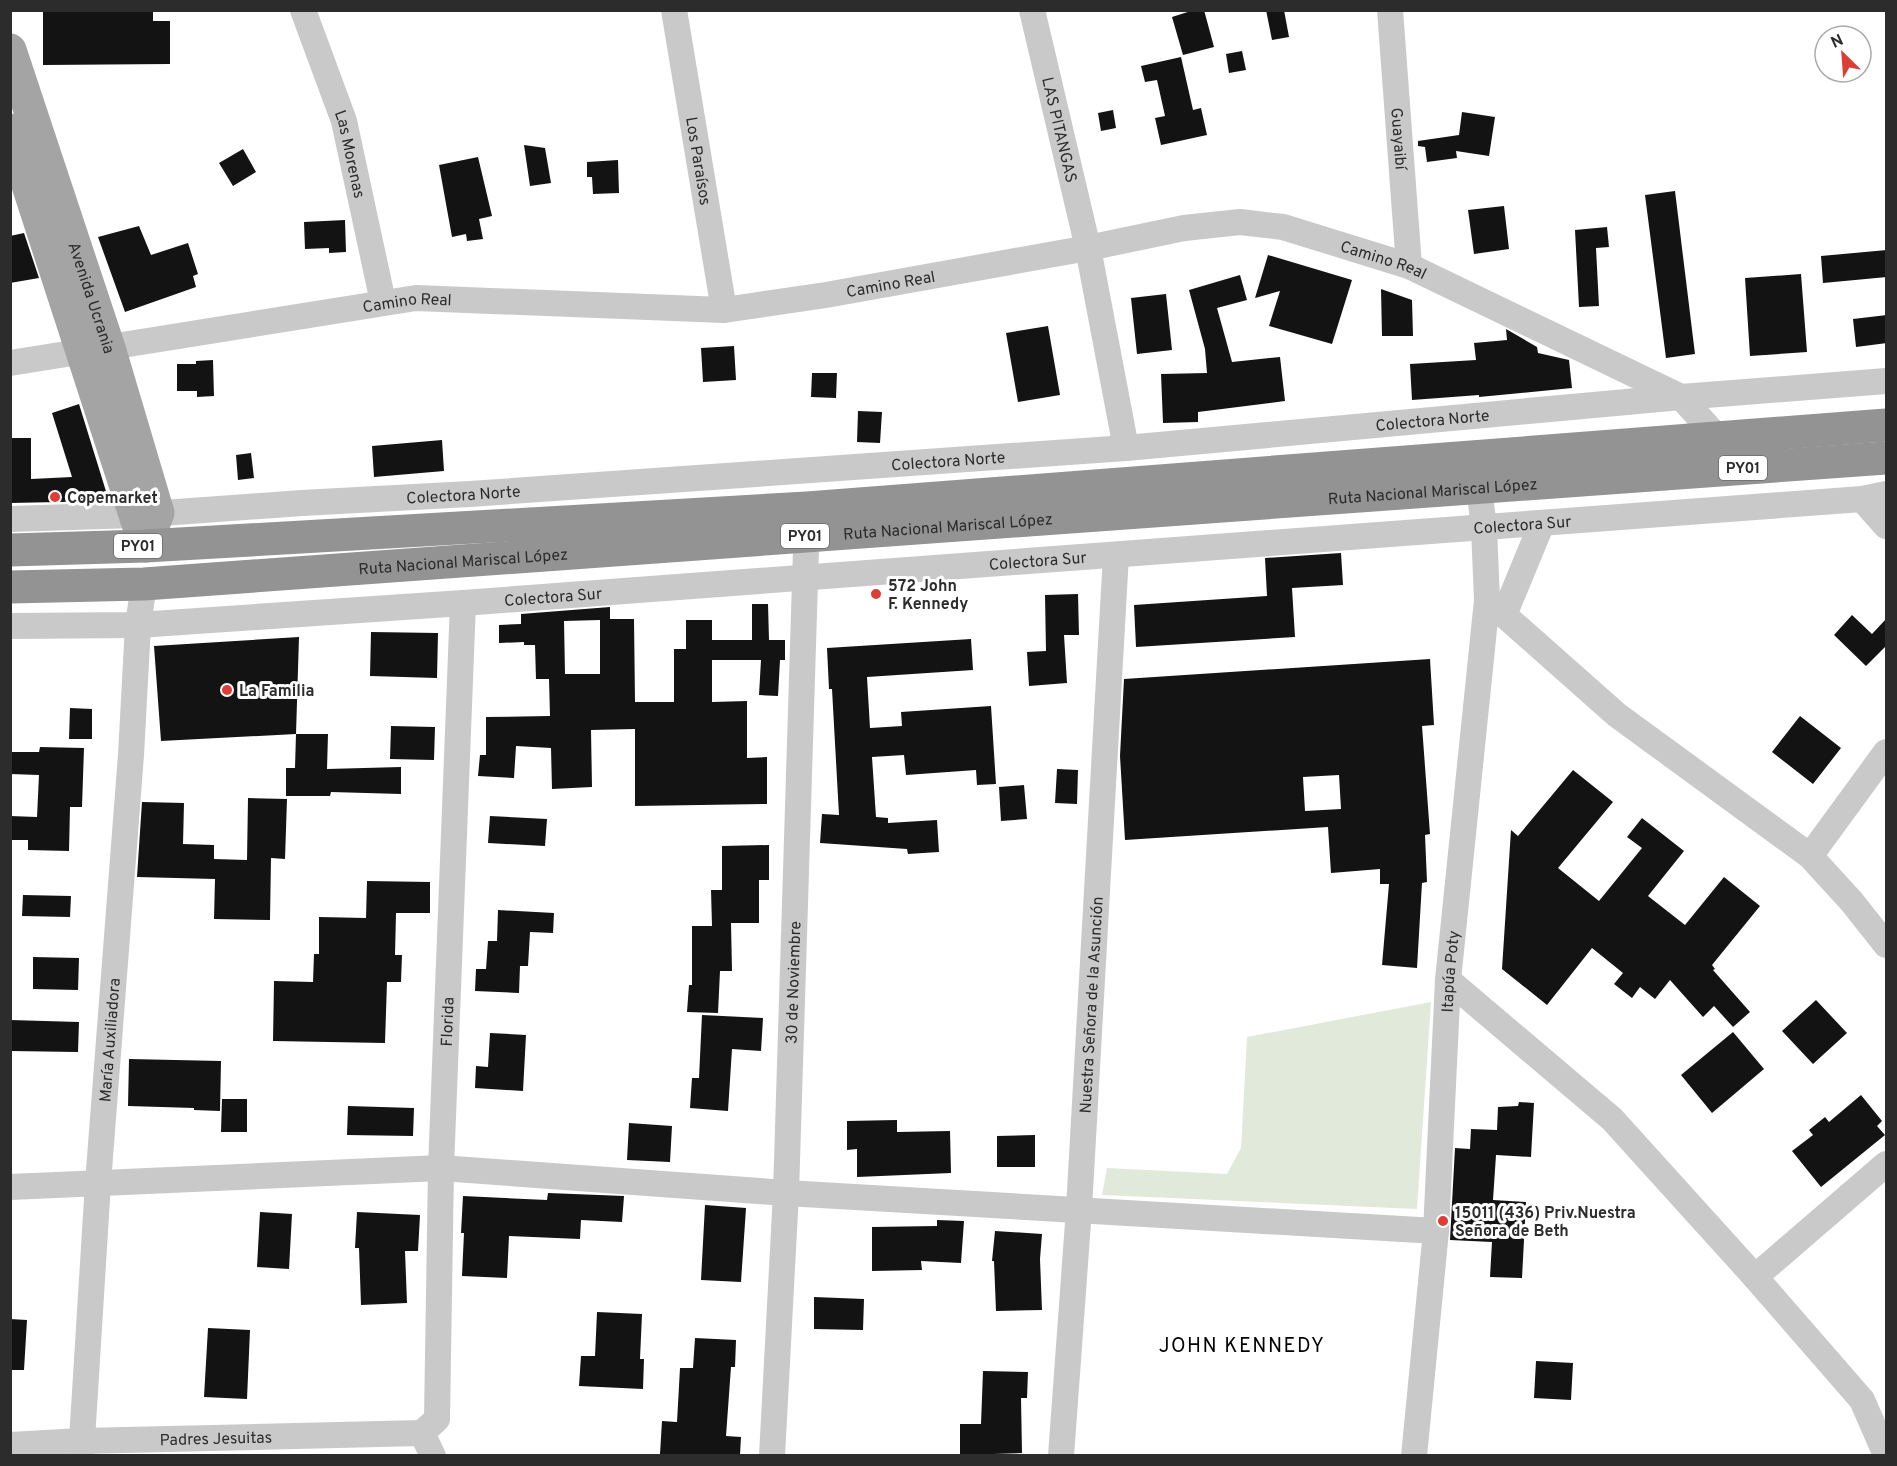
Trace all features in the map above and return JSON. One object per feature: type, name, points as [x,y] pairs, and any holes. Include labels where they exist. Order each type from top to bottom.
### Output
[{"type":"highway","name":"Ruta Nacional Mariscal López","points":[[10,587],[144,584],[1718,438],[1887,425]]},
{"type":"highway","name":"Ruta Nacional Mariscal López","points":[[10,550],[807,522],[1479,487],[1887,458]]},
{"type":"main road","name":"Avenida Ucrania","points":[[10,51],[96,350],[147,514]]},
{"type":"main road","name":"Avenida Ucrania","points":[[10,130],[96,350]]},
{"type":"main road","points":[[144,584],[147,514]]},
{"type":"street","name":"Las Morenas","points":[[303,10],[344,121],[383,302]]},
{"type":"street","name":"Los Paraísos","points":[[674,10],[724,310]]},
{"type":"street","name":"LAS PITANGAS","points":[[1032,10],[1088,248],[1126,448]]},
{"type":"street","name":"Guayaibí","points":[[1390,10],[1409,266]]},
{"type":"street","name":"Camino Real","points":[[10,363],[416,298],[724,310],[826,295],[1088,248],[1184,228],[1240,222],[1283,227],[1409,266],[1681,397],[1718,438]]},
{"type":"street","name":"Colectora Norte","points":[[10,519],[147,514],[482,494],[1126,448],[1681,397],[1887,381]]},
{"type":"street","points":[[1666,473],[1668,513]]},
{"type":"street","name":"Itapúa Poty","points":[[1414,1455],[1436,1231],[1448,980],[1495,608],[1479,487]]},
{"type":"street","points":[[1874,497],[1887,526]]},
{"type":"street","name":"Colectora Sur","points":[[10,626],[138,625],[463,603],[1874,497]]},
{"type":"street","name":"30 de Noviembre","points":[[772,1455],[786,1193],[807,522]]},
{"type":"street","points":[[1542,523],[1495,608],[1617,716],[1810,855],[1887,945]]},
{"type":"street","name":"Nuestra Señora de la Asunción","points":[[1061,1455],[1079,1209],[1116,555]]},
{"type":"street","points":[[138,625],[144,584]]},
{"type":"street","name":"Florida","points":[[422,1433],[437,1419],[441,1168],[463,603]]},
{"type":"street","name":"María Auxiliadora","points":[[81,1448],[98,1183],[131,755],[138,625]]},
{"type":"street","points":[[1810,855],[1887,752]]},
{"type":"street","points":[[1448,980],[1612,1119],[1755,1277],[1862,1400],[1887,1455]]},
{"type":"street","points":[[1755,1277],[1887,1164]]},
{"type":"street","points":[[10,1187],[441,1168],[786,1193],[1436,1231]]},
{"type":"street","points":[[422,1433],[433,1455]]},
{"type":"street","name":"Padres Jesuitas","points":[[10,1445],[81,1448],[422,1433]]},
{"type":"green space","points":[[1431,1002],[1417,1209],[1102,1195],[1107,1168],[1227,1174],[1241,1148],[1247,1037]]},
{"type":"building","points":[[43,10],[153,10],[153,21],[170,21],[170,64],[43,65]]},
{"type":"building","points":[[1194,10],[1204,10],[1214,47],[1183,55],[1172,17]]},
{"type":"building","points":[[1266,10],[1284,10],[1289,37],[1272,40]]},
{"type":"building","points":[[1242,51],[1246,70],[1229,73],[1226,54]]},
{"type":"building","points":[[1181,57],[1193,110],[1201,108],[1207,135],[1161,145],[1155,118],[1165,116],[1157,80],[1145,82],[1141,66]]},
{"type":"building","points":[[1113,110],[1116,128],[1101,131],[1098,113]]},
{"type":"building","points":[[1462,112],[1495,117],[1489,156],[1456,151],[1457,158],[1427,162],[1425,147],[1418,146],[1418,141],[1459,135]]},
{"type":"building","points":[[524,145],[545,148],[551,183],[530,186]]},
{"type":"building","points":[[243,149],[256,172],[233,186],[219,163]]},
{"type":"building","points":[[478,157],[492,216],[479,219],[483,239],[467,241],[466,234],[452,237],[439,165]]},
{"type":"building","points":[[618,160],[619,193],[593,194],[592,177],[587,177],[587,162]]},
{"type":"building","points":[[1675,191],[1695,354],[1666,358],[1645,195]]},
{"type":"building","points":[[1504,206],[1509,249],[1474,254],[1468,210]]},
{"type":"building","points":[[345,220],[346,252],[329,253],[329,248],[305,249],[304,222]]},
{"type":"building","points":[[139,226],[151,255],[188,243],[198,274],[193,276],[196,287],[125,312],[98,237]]},
{"type":"building","points":[[1607,227],[1609,247],[1596,248],[1599,306],[1579,307],[1575,230]]},
{"type":"building","points":[[24,233],[39,278],[10,283],[10,236]]},
{"type":"building","points":[[1887,250],[1887,277],[1823,283],[1821,256]]},
{"type":"building","points":[[1268,255],[1352,280],[1332,344],[1269,326],[1280,291],[1255,298]]},
{"type":"building","points":[[1801,274],[1807,352],[1750,356],[1745,278]]},
{"type":"building","points":[[1240,275],[1247,300],[1217,308],[1232,362],[1280,357],[1285,401],[1198,412],[1198,422],[1163,423],[1161,374],[1207,373],[1205,349],[1189,290]]},
{"type":"building","points":[[1381,289],[1412,300],[1413,336],[1382,336]]},
{"type":"building","points":[[1166,294],[1172,350],[1137,354],[1131,298]]},
{"type":"building","points":[[1887,315],[1887,343],[1856,347],[1853,319]]},
{"type":"building","points":[[1048,326],[1060,395],[1018,402],[1006,333]]},
{"type":"building","points":[[1506,329],[1537,347],[1538,353],[1569,360],[1572,388],[1479,397],[1479,395],[1412,400],[1410,364],[1476,360],[1474,343],[1507,340]]},
{"type":"building","points":[[734,346],[736,380],[703,382],[701,348]]},
{"type":"building","points":[[213,360],[214,396],[197,397],[197,391],[177,391],[177,364],[196,364],[196,361]]},
{"type":"building","points":[[812,373],[837,373],[836,398],[811,397]]},
{"type":"building","points":[[79,404],[109,501],[10,503],[10,438],[31,438],[31,479],[72,477],[52,413]]},
{"type":"building","points":[[858,411],[882,412],[880,443],[857,442]]},
{"type":"building","points":[[442,440],[444,471],[374,477],[372,446]]},
{"type":"building","points":[[251,453],[254,478],[238,480],[236,455]]},
{"type":"building","points":[[1341,553],[1343,585],[1292,588],[1295,637],[1136,647],[1134,605],[1267,596],[1265,558]]},
{"type":"building","points":[[1078,594],[1079,635],[1064,635],[1067,683],[1029,686],[1027,652],[1046,651],[1045,595]]},
{"type":"building","points":[[752,604],[768,604],[769,640],[785,640],[785,660],[780,660],[778,696],[759,695],[761,660],[712,660],[712,702],[747,701],[747,758],[767,757],[767,804],[635,806],[635,729],[591,730],[592,787],[552,789],[551,748],[516,746],[514,778],[478,776],[480,755],[486,755],[486,717],[550,716],[549,679],[536,679],[535,645],[524,645],[524,642],[499,643],[499,625],[521,624],[521,614],[610,607],[610,619],[634,619],[635,702],[674,702],[674,649],[686,649],[686,620],[712,620],[712,640],[752,640]],"holes":[[[600,620],[600,674],[565,674],[564,621]]]},
{"type":"building","points":[[1852,615],[1872,634],[1887,618],[1887,645],[1866,666],[1834,635]]},
{"type":"building","points":[[371,632],[438,633],[437,678],[370,676]]},
{"type":"building","name":"La Familia","points":[[299,637],[296,734],[161,741],[154,646]]},
{"type":"building","points":[[971,639],[973,670],[867,677],[870,728],[902,726],[901,712],[991,706],[996,784],[977,785],[976,770],[906,775],[904,755],[872,757],[876,817],[888,818],[888,823],[937,820],[939,852],[908,854],[907,849],[820,843],[822,814],[839,815],[832,689],[829,689],[827,648]]},
{"type":"building","points":[[1430,659],[1434,725],[1422,726],[1430,834],[1425,835],[1427,882],[1422,883],[1417,968],[1382,965],[1389,884],[1380,884],[1380,869],[1331,873],[1328,827],[1125,840],[1120,756],[1124,679]],"holes":[[[1339,775],[1341,809],[1305,811],[1303,777]]]},
{"type":"building","points":[[70,708],[92,709],[92,739],[69,739]]},
{"type":"building","points":[[1800,716],[1841,748],[1813,784],[1772,752]]},
{"type":"building","points":[[391,726],[435,727],[434,760],[390,759]]},
{"type":"building","points":[[296,734],[328,734],[327,769],[401,767],[401,794],[331,792],[330,796],[286,796],[286,768],[295,768]]},
{"type":"building","points":[[40,747],[84,748],[82,807],[70,807],[69,851],[28,850],[28,840],[10,840],[10,816],[37,817],[39,775],[10,774],[10,752],[39,752]]},
{"type":"building","points":[[1057,769],[1078,770],[1077,804],[1055,803]]},
{"type":"building","points":[[1573,770],[1613,802],[1558,868],[1599,901],[1642,848],[1627,837],[1642,818],[1684,851],[1648,896],[1685,925],[1724,877],[1760,906],[1712,965],[1715,969],[1713,970],[1750,1012],[1733,1027],[1714,1006],[1703,1017],[1670,980],[1655,999],[1640,987],[1632,998],[1614,984],[1623,973],[1592,948],[1547,1005],[1502,969],[1511,830],[1518,836]]},
{"type":"building","points":[[1024,785],[1027,819],[1001,821],[999,787]]},
{"type":"building","points":[[248,798],[287,799],[285,859],[271,858],[270,920],[214,919],[215,879],[137,877],[142,802],[184,803],[183,844],[214,845],[214,859],[247,860]]},
{"type":"building","points":[[490,816],[547,819],[545,846],[488,843]]},
{"type":"building","points":[[769,845],[769,880],[759,880],[759,923],[731,923],[732,971],[720,971],[718,1013],[687,1012],[689,985],[692,985],[692,926],[712,926],[711,890],[722,890],[722,846]]},
{"type":"building","points":[[367,881],[430,882],[430,913],[396,913],[395,955],[402,955],[401,982],[387,982],[385,1043],[273,1041],[274,981],[313,982],[314,954],[319,954],[319,917],[366,918]]},
{"type":"building","points":[[23,895],[71,896],[70,917],[22,916]]},
{"type":"building","points":[[498,910],[554,913],[553,933],[530,932],[528,966],[520,966],[519,993],[475,991],[476,969],[486,969],[488,941],[497,941]]},
{"type":"building","points":[[33,957],[79,958],[78,990],[33,989]]},
{"type":"building","points":[[1816,1000],[1847,1033],[1813,1064],[1782,1031]]},
{"type":"building","points":[[702,1015],[763,1018],[761,1051],[732,1049],[728,1111],[690,1108],[692,1078],[699,1078]]},
{"type":"building","points":[[10,1020],[79,1022],[78,1052],[10,1051]]},
{"type":"building","points":[[1733,1032],[1764,1069],[1712,1113],[1681,1075]]},
{"type":"building","points":[[490,1033],[526,1035],[523,1091],[475,1088],[476,1066],[488,1067]]},
{"type":"building","points":[[129,1059],[221,1061],[220,1111],[128,1106]]},
{"type":"building","points":[[1861,1095],[1882,1121],[1877,1126],[1885,1135],[1821,1187],[1792,1151],[1813,1135],[1809,1130],[1825,1117],[1829,1122]]},
{"type":"building","points":[[222,1099],[247,1099],[247,1132],[221,1132]]},
{"type":"building","points":[[1519,1102],[1534,1103],[1531,1157],[1496,1155],[1493,1200],[1526,1202],[1522,1278],[1490,1277],[1492,1242],[1450,1240],[1455,1148],[1470,1149],[1471,1129],[1497,1130],[1498,1107],[1518,1106]]},
{"type":"building","points":[[348,1106],[414,1108],[413,1136],[347,1135]]},
{"type":"building","points":[[897,1120],[897,1132],[950,1131],[951,1173],[857,1177],[857,1149],[847,1150],[847,1121]]},
{"type":"building","points":[[629,1123],[672,1126],[670,1162],[627,1160]]},
{"type":"building","points":[[1035,1135],[1035,1167],[997,1167],[997,1136]]},
{"type":"building","points":[[548,1193],[624,1196],[622,1222],[581,1220],[580,1239],[509,1236],[507,1278],[462,1276],[463,1196],[547,1200]]},
{"type":"building","points":[[705,1205],[746,1208],[741,1282],[701,1280]]},
{"type":"building","points":[[260,1212],[292,1214],[289,1269],[257,1267]]},
{"type":"building","points":[[357,1212],[420,1215],[418,1251],[405,1251],[407,1303],[361,1305],[359,1248],[355,1248]]},
{"type":"building","points":[[937,1220],[964,1221],[961,1263],[921,1261],[922,1270],[872,1271],[872,1227],[937,1226]]},
{"type":"building","points":[[995,1231],[1042,1234],[1040,1259],[1042,1310],[996,1311],[994,1261],[992,1261]]},
{"type":"building","points":[[814,1297],[864,1299],[863,1330],[814,1329]]},
{"type":"building","points":[[597,1312],[642,1314],[640,1359],[644,1359],[643,1389],[579,1386],[581,1356],[595,1356]]},
{"type":"building","points":[[10,1319],[27,1320],[24,1370],[10,1370]]},
{"type":"building","points":[[208,1328],[250,1330],[247,1399],[204,1397]]},
{"type":"building","points":[[695,1338],[736,1340],[735,1367],[731,1367],[726,1436],[741,1437],[740,1455],[660,1454],[662,1421],[677,1422],[680,1368],[693,1368]]},
{"type":"building","points":[[1536,1361],[1573,1363],[1571,1400],[1534,1398]]},
{"type":"building","points":[[983,1371],[1028,1372],[1027,1398],[1021,1398],[1022,1453],[960,1455],[960,1424],[981,1424]]},
{"type":"place","name":"Copemarket","points":[[55,497]]},
{"type":"place","name":"572 John F. Kennedy","points":[[876,594]]},
{"type":"place","name":"La Familia","points":[[227,690]]},
{"type":"place","name":"15011 (436) Priv.Nuestra Señora de Beth","points":[[1443,1221]]},
{"type":"district","name":"JOHN KENNEDY","points":[[1242,1345]]}]
